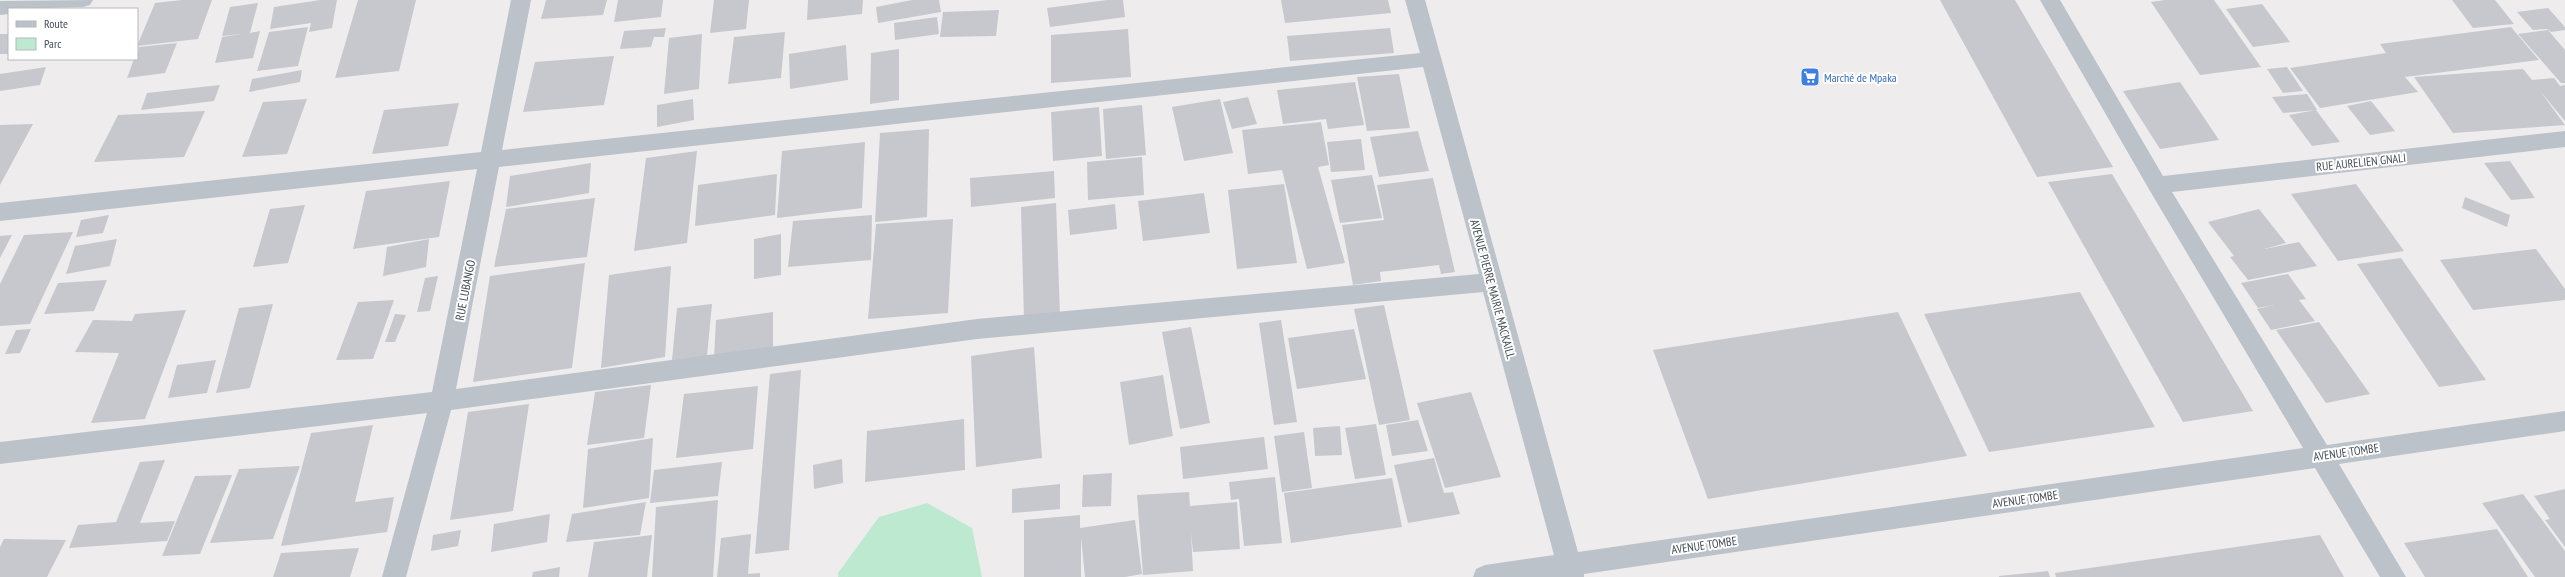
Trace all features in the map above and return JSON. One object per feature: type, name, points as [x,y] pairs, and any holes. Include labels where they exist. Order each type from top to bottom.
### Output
[{"type":"street","points":[[0,8],[83,0]]},
{"type":"street","name":"RUE LUBANGO","points":[[394,577],[442,401],[491,159],[521,0]]},
{"type":"street","name":"AVENUE PIERRE MAIRIE MACKAILL","points":[[1415,0],[1571,571]]},
{"type":"street","points":[[2050,0],[2157,185],[2319,456],[2394,577]]},
{"type":"street","points":[[0,212],[1430,59]]},
{"type":"street","name":"RUE AURELIEN GNALI","points":[[2157,185],[2565,139]]},
{"type":"street","points":[[0,453],[442,401],[977,329],[1491,282]]},
{"type":"street","name":"AVENUE TOMBE","points":[[1485,577],[1571,571],[2319,456],[2565,421]]},
{"type":"green space","points":[[927,503],[972,528],[982,577],[838,577],[838,573],[879,517]]},
{"type":"building","points":[[182,0],[212,0],[198,39],[138,46],[155,3]]},
{"type":"building","points":[[320,0],[337,0],[332,28],[309,32],[311,23],[270,29],[274,7]]},
{"type":"building","points":[[358,0],[416,0],[399,71],[335,78]]},
{"type":"building","points":[[546,0],[607,0],[603,15],[541,19]]},
{"type":"building","points":[[618,0],[663,0],[661,17],[614,22]]},
{"type":"building","points":[[714,0],[749,0],[746,29],[710,33]]},
{"type":"building","points":[[808,0],[863,0],[862,14],[807,20]]},
{"type":"building","points":[[912,0],[939,0],[941,12],[878,23],[876,7]]},
{"type":"building","points":[[1107,0],[1123,0],[1125,17],[1050,27],[1047,8]]},
{"type":"building","points":[[1281,0],[1388,0],[1391,13],[1285,23]]},
{"type":"building","points":[[1940,0],[2015,0],[2113,167],[2037,177]]},
{"type":"building","points":[[2165,0],[2214,0],[2261,67],[2200,75],[2151,2]]},
{"type":"building","points":[[2452,0],[2495,0],[2514,24],[2473,28]]},
{"type":"building","points":[[258,3],[250,33],[260,31],[253,58],[215,63],[222,37],[241,34],[222,36],[230,7]]},
{"type":"building","points":[[2262,4],[2290,42],[2253,47],[2226,9]]},
{"type":"building","points":[[2548,8],[2565,27],[2565,30],[2551,32],[2547,29],[2533,30],[2517,12]]},
{"type":"building","points":[[999,10],[996,36],[940,37],[943,12]]},
{"type":"building","points":[[937,17],[939,34],[895,40],[894,23]]},
{"type":"building","points":[[308,27],[298,66],[257,71],[269,32]]},
{"type":"building","points":[[2511,27],[2539,60],[2405,77],[2418,92],[2320,108],[2290,68],[2386,53],[2380,44]]},
{"type":"building","points":[[666,28],[664,37],[654,37],[651,47],[620,49],[624,31]]},
{"type":"building","points":[[1390,28],[1394,53],[1290,61],[1287,36]]},
{"type":"building","points":[[1128,29],[1131,77],[1051,83],[1051,35]]},
{"type":"building","points":[[2548,30],[2565,50],[2565,83],[2561,83],[2518,34]]},
{"type":"building","points":[[785,32],[781,78],[728,84],[734,37]]},
{"type":"building","points":[[0,34],[8,34],[8,54],[0,54]]},
{"type":"building","points":[[702,34],[699,89],[664,94],[669,38]]},
{"type":"building","points":[[177,43],[165,73],[127,78],[134,60],[138,60],[139,47]]},
{"type":"building","points":[[846,45],[848,80],[790,89],[789,54]]},
{"type":"building","points":[[899,49],[899,100],[870,104],[871,53]]},
{"type":"building","points":[[614,56],[604,105],[523,112],[535,62]]},
{"type":"building","points":[[46,67],[40,85],[0,91],[0,74]]},
{"type":"building","points":[[2287,67],[2303,91],[2283,93],[2267,69]]},
{"type":"building","points":[[2523,69],[2532,80],[2554,78],[2560,86],[2565,85],[2565,121],[2540,91],[2565,125],[2453,133],[2414,77]]},
{"type":"building","points":[[302,70],[300,82],[249,92],[252,79]]},
{"type":"building","points":[[1399,74],[1410,128],[1367,131],[1357,77]]},
{"type":"building","points":[[1355,82],[1364,125],[1328,129],[1326,119],[1283,124],[1277,90]]},
{"type":"building","points":[[2180,82],[2219,140],[2160,149],[2123,91]]},
{"type":"building","points":[[220,85],[214,101],[141,110],[147,93]]},
{"type":"building","points":[[2307,94],[2317,110],[2283,113],[2272,97]]},
{"type":"building","points":[[1248,97],[1257,124],[1232,129],[1223,102]]},
{"type":"building","points":[[307,99],[287,154],[242,157],[263,102]]},
{"type":"building","points":[[693,99],[694,120],[657,127],[657,105]]},
{"type":"building","points":[[1220,99],[1233,153],[1184,161],[1172,107]]},
{"type":"building","points":[[2371,101],[2395,131],[2370,135],[2347,106]]},
{"type":"building","points":[[459,103],[448,146],[372,154],[384,110]]},
{"type":"building","points":[[1142,105],[1146,155],[1106,159],[1103,109]]},
{"type":"building","points":[[1099,107],[1102,156],[1053,161],[1051,112]]},
{"type":"building","points":[[2316,110],[2340,142],[2312,146],[2289,115]]},
{"type":"building","points":[[205,111],[184,157],[94,162],[118,115]]},
{"type":"building","points":[[1321,122],[1329,165],[1318,167],[1345,263],[1307,269],[1282,170],[1248,174],[1242,130]]},
{"type":"building","points":[[33,124],[0,185],[0,125]]},
{"type":"building","points":[[929,129],[927,217],[875,222],[880,133]]},
{"type":"building","points":[[1418,131],[1429,171],[1379,177],[1370,137]]},
{"type":"building","points":[[1361,139],[1365,170],[1331,172],[1327,142]]},
{"type":"building","points":[[865,142],[862,208],[777,218],[782,151]]},
{"type":"building","points":[[697,151],[687,243],[634,251],[646,158]]},
{"type":"building","points":[[1142,157],[1144,195],[1088,200],[1087,162]]},
{"type":"building","points":[[2510,161],[2535,198],[2511,200],[2484,163]]},
{"type":"building","points":[[591,163],[589,193],[506,207],[510,176]]},
{"type":"building","points":[[1054,171],[1055,198],[971,207],[970,178]]},
{"type":"building","points":[[777,174],[775,215],[695,226],[698,185]]},
{"type":"building","points":[[2112,174],[2253,411],[2183,422],[2048,182]]},
{"type":"building","points":[[1372,175],[1382,218],[1340,223],[1331,180]]},
{"type":"building","points":[[1433,178],[1455,272],[1441,274],[1439,265],[1380,272],[1381,281],[1353,285],[1342,225],[1384,220],[1377,185]]},
{"type":"building","points":[[450,181],[439,237],[353,249],[366,191]]},
{"type":"building","points":[[1284,184],[1297,263],[1237,269],[1228,190]]},
{"type":"building","points":[[2356,184],[2404,251],[2338,261],[2291,194]]},
{"type":"building","points":[[1204,193],[1210,233],[1143,241],[1138,201]]},
{"type":"building","points":[[2465,197],[2510,215],[2507,227],[2462,208]]},
{"type":"building","points":[[595,198],[587,257],[494,267],[506,209]]},
{"type":"building","points":[[1056,203],[1060,315],[1024,319],[1021,207]]},
{"type":"building","points":[[1115,204],[1117,229],[1070,235],[1068,210]]},
{"type":"building","points":[[305,205],[288,263],[253,267],[270,209]]},
{"type":"building","points":[[2259,209],[2286,243],[2264,249],[2299,242],[2317,266],[2248,280],[2230,257],[2234,256],[2208,222]]},
{"type":"building","points":[[109,215],[103,233],[76,237],[81,220]]},
{"type":"building","points":[[872,215],[871,260],[788,267],[793,221]]},
{"type":"building","points":[[953,219],[948,313],[868,319],[876,224]]},
{"type":"building","points":[[73,232],[30,324],[0,326],[0,284],[24,235]]},
{"type":"building","points":[[781,234],[781,275],[754,279],[754,239]]},
{"type":"building","points":[[12,235],[0,258],[0,236]]},
{"type":"building","points":[[117,239],[110,266],[66,274],[75,246]]},
{"type":"building","points":[[429,239],[426,267],[383,276],[387,247]]},
{"type":"building","points":[[2536,249],[2565,289],[2565,300],[2473,310],[2440,260]]},
{"type":"building","points":[[2401,258],[2486,380],[2439,387],[2357,264]]},
{"type":"building","points":[[585,263],[572,368],[473,382],[490,276]]},
{"type":"building","points":[[671,266],[665,357],[601,368],[609,275]]},
{"type":"building","points":[[2288,274],[2306,299],[2299,300],[2315,321],[2271,330],[2257,309],[2274,305],[2258,308],[2241,283]]},
{"type":"building","points":[[438,276],[430,311],[417,312],[425,278]]},
{"type":"building","points":[[107,280],[94,311],[44,314],[58,283]]},
{"type":"building","points":[[2080,292],[2155,427],[1989,452],[1924,314]]},
{"type":"building","points":[[394,300],[373,359],[336,360],[358,302]]},
{"type":"building","points":[[273,304],[250,388],[216,393],[239,308]]},
{"type":"building","points":[[712,304],[707,356],[672,360],[677,308]]},
{"type":"building","points":[[1384,305],[1410,420],[1379,425],[1354,309]]},
{"type":"building","points":[[186,310],[145,419],[91,423],[119,353],[75,352],[93,320],[132,321],[135,314]]},
{"type":"building","points":[[773,312],[773,348],[714,357],[716,320]]},
{"type":"building","points":[[1898,312],[1967,456],[1708,499],[1653,350]]},
{"type":"building","points":[[395,314],[406,315],[395,342],[385,342]]},
{"type":"building","points":[[1281,320],[1297,422],[1274,425],[1259,323]]},
{"type":"building","points":[[2319,322],[2370,394],[2326,403],[2276,330]]},
{"type":"building","points":[[1191,327],[1210,423],[1180,429],[1162,332]]},
{"type":"building","points":[[31,329],[20,353],[5,354],[16,330]]},
{"type":"building","points":[[1354,329],[1366,379],[1297,389],[1288,338]]},
{"type":"building","points":[[1034,347],[1042,458],[976,467],[971,356]]},
{"type":"building","points":[[216,360],[207,393],[168,398],[177,365]]},
{"type":"building","points":[[801,370],[789,550],[755,554],[770,374]]},
{"type":"building","points":[[1163,375],[1173,436],[1129,445],[1120,382]]},
{"type":"building","points":[[651,385],[644,438],[587,445],[595,392]]},
{"type":"building","points":[[758,386],[753,449],[676,458],[684,394]]},
{"type":"building","points":[[1471,392],[1501,477],[1445,488],[1417,403]]},
{"type":"building","points":[[529,404],[513,511],[450,520],[468,412]]},
{"type":"building","points":[[964,419],[965,470],[865,482],[867,431]]},
{"type":"building","points":[[1418,420],[1428,451],[1392,456],[1386,425]]},
{"type":"building","points":[[1376,424],[1386,475],[1355,479],[1345,428]]},
{"type":"building","points":[[373,425],[355,502],[394,497],[387,532],[281,546],[311,433]]},
{"type":"building","points":[[1340,426],[1342,455],[1315,456],[1313,428]]},
{"type":"building","points":[[1304,432],[1312,488],[1282,492],[1274,436]]},
{"type":"building","points":[[1264,437],[1268,469],[1183,479],[1180,447]]},
{"type":"building","points":[[653,438],[649,498],[583,508],[588,449]]},
{"type":"building","points":[[1434,458],[1444,493],[1453,492],[1460,514],[1408,523],[1394,465]]},
{"type":"building","points":[[842,459],[843,483],[814,489],[813,465]]},
{"type":"building","points":[[165,460],[140,523],[175,521],[167,541],[69,548],[78,525],[116,522],[140,462]]},
{"type":"building","points":[[722,462],[718,496],[650,503],[654,470]]},
{"type":"building","points":[[300,466],[273,539],[210,543],[239,469]]},
{"type":"building","points":[[1112,473],[1111,506],[1082,507],[1083,475]]},
{"type":"building","points":[[232,475],[200,554],[162,556],[195,476]]},
{"type":"building","points":[[1275,477],[1282,543],[1244,546],[1239,499],[1231,500],[1229,482]]},
{"type":"building","points":[[1392,478],[1402,527],[1291,543],[1284,493]]},
{"type":"building","points":[[1060,484],[1060,509],[1012,513],[1012,489]]},
{"type":"building","points":[[2565,489],[2565,547],[2545,520],[2550,519],[2534,496]]},
{"type":"building","points":[[1189,492],[1190,506],[1237,502],[1240,549],[1193,552],[1191,533],[1193,571],[1143,575],[1137,495]]},
{"type":"building","points":[[2523,494],[2565,551],[2565,577],[2535,577],[2482,503]]},
{"type":"building","points":[[718,500],[713,577],[652,577],[656,507]]},
{"type":"building","points":[[646,502],[640,535],[566,542],[572,514]]},
{"type":"building","points":[[550,514],[547,542],[491,552],[494,524]]},
{"type":"building","points":[[1080,515],[1080,528],[1135,520],[1142,574],[1125,577],[1085,577],[1081,537],[1081,577],[1024,577],[1024,520]]},
{"type":"building","points":[[2497,529],[2528,577],[2425,577],[2404,543]]},
{"type":"building","points":[[461,530],[458,546],[431,551],[433,535]]},
{"type":"building","points":[[751,534],[748,574],[760,573],[760,577],[717,577],[721,538]]},
{"type":"building","points":[[652,535],[647,577],[588,577],[594,542]]},
{"type":"building","points":[[2320,535],[2344,577],[2056,577],[2055,573]]},
{"type":"building","points":[[4,539],[66,540],[47,577],[0,577],[0,547]]},
{"type":"building","points":[[359,548],[350,577],[273,577],[281,553]]},
{"type":"building","points":[[560,567],[559,577],[532,577],[533,572]]},
{"type":"building","points":[[2048,571],[2050,577],[1999,577],[1999,576]]},
{"type":"place","name":"Marché de Mpaka","points":[[1810,77]]}]
